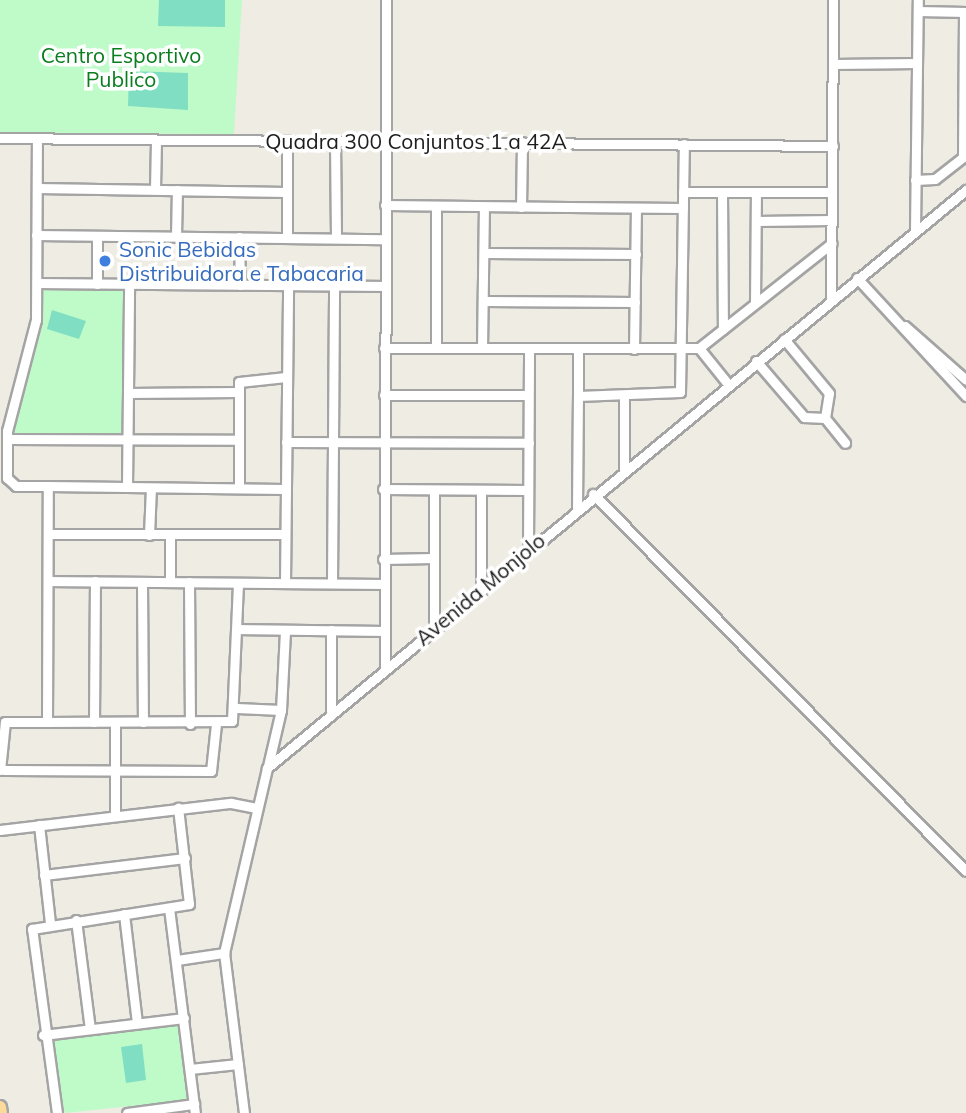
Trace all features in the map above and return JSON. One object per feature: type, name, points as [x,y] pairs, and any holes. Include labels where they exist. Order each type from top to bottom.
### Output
[{"type":"main road","points":[[0,1107],[1,1113]]},
{"type":"street","points":[[385,669],[381,631],[381,584],[386,0]]},
{"type":"street","points":[[831,300],[833,0]]},
{"type":"street","points":[[915,231],[918,0]]},
{"type":"street","points":[[915,180],[935,179],[965,156],[965,12],[918,11]]},
{"type":"street","points":[[833,64],[917,63]]},
{"type":"street","name":"Quadra 300 Conjuntos 1 a 42A","points":[[0,138],[833,146]]},
{"type":"street","points":[[37,138],[36,235],[39,283],[35,336],[7,439],[8,481],[48,486],[284,489]]},
{"type":"street","points":[[155,189],[156,140]]},
{"type":"street","points":[[287,140],[287,237]]},
{"type":"street","points":[[335,141],[335,238]]},
{"type":"street","points":[[521,207],[522,142]]},
{"type":"street","points":[[578,396],[678,395],[682,349],[684,144]]},
{"type":"street","points":[[37,188],[287,192]]},
{"type":"street","points":[[176,236],[177,190]]},
{"type":"street","name":"Avenida Monjolo","points":[[267,768],[331,711],[966,190]]},
{"type":"street","points":[[683,192],[832,192]]},
{"type":"street","points":[[755,303],[756,192]]},
{"type":"street","points":[[722,193],[723,329]]},
{"type":"street","points":[[385,205],[683,208]]},
{"type":"street","points":[[436,206],[436,348]]},
{"type":"street","points":[[482,348],[484,207]]},
{"type":"street","points":[[634,349],[636,208]]},
{"type":"street","points":[[756,221],[832,220]]},
{"type":"street","points":[[36,235],[385,239]]},
{"type":"street","points":[[97,237],[97,284]]},
{"type":"street","points":[[239,237],[240,285]]},
{"type":"street","points":[[384,348],[699,348],[832,243]]},
{"type":"street","points":[[485,253],[636,254]]},
{"type":"street","points":[[857,278],[966,396]]},
{"type":"street","points":[[39,283],[384,286]]},
{"type":"street","points":[[127,487],[129,285]]},
{"type":"street","points":[[285,583],[288,286]]},
{"type":"street","points":[[332,583],[334,286]]},
{"type":"street","points":[[484,301],[635,302]]},
{"type":"street","points":[[900,324],[966,380]]},
{"type":"street","points":[[784,339],[829,393],[825,418],[845,443]]},
{"type":"street","points":[[528,549],[529,348]]},
{"type":"street","points":[[699,348],[728,384]]},
{"type":"street","points":[[577,508],[578,349]]},
{"type":"street","points":[[756,361],[804,417],[825,418]]},
{"type":"street","points":[[239,488],[238,391],[241,380],[286,377]]},
{"type":"street","points":[[128,393],[238,391]]},
{"type":"street","points":[[384,395],[528,395]]},
{"type":"street","points":[[624,397],[624,469]]},
{"type":"street","points":[[7,439],[238,440]]},
{"type":"street","points":[[286,442],[529,443]]},
{"type":"street","points":[[47,722],[48,486]]},
{"type":"street","points":[[149,535],[151,488]]},
{"type":"street","points":[[383,489],[528,491]]},
{"type":"street","points":[[481,490],[481,588]]},
{"type":"street","points":[[434,491],[434,626]]},
{"type":"street","points":[[593,495],[966,871]]},
{"type":"street","points":[[48,534],[284,534]]},
{"type":"street","points":[[170,535],[170,582]]},
{"type":"street","points":[[383,559],[433,558]]},
{"type":"street","points":[[48,581],[381,584]]},
{"type":"street","points":[[94,722],[95,581]]},
{"type":"street","points":[[142,582],[142,722]]},
{"type":"street","points":[[189,583],[190,724]]},
{"type":"street","points":[[216,724],[212,771],[2,770],[5,722],[216,724],[232,721],[237,708],[238,583]]},
{"type":"street","points":[[238,629],[381,631]]},
{"type":"street","points":[[244,1113],[224,953],[276,738],[281,710],[285,630]]},
{"type":"street","points":[[331,630],[331,711]]},
{"type":"street","points":[[237,708],[281,710]]},
{"type":"street","points":[[115,722],[115,816]]},
{"type":"street","points":[[276,738],[288,747]]},
{"type":"street","points":[[0,830],[231,803],[257,808]]},
{"type":"street","points":[[57,1113],[43,1035],[32,931],[50,923],[189,904],[178,808]]},
{"type":"street","points":[[39,825],[50,923]]},
{"type":"street","points":[[44,875],[184,858]]},
{"type":"street","points":[[127,1113],[194,1109],[169,908]]},
{"type":"street","points":[[124,914],[137,1023]]},
{"type":"street","points":[[76,920],[90,1029]]},
{"type":"street","points":[[177,960],[224,953]]},
{"type":"street","points":[[43,1035],[184,1018]]},
{"type":"street","points":[[190,1069],[238,1064]]},
{"type":"green space","name":"Centro Esportivo Publico","points":[[0,0],[242,0],[234,134],[0,133]]},
{"type":"green space","points":[[159,0],[225,0],[225,27],[158,26]]},
{"type":"green space","points":[[129,71],[188,73],[188,110],[128,106]]},
{"type":"green space","points":[[125,289],[123,434],[12,433],[44,290]]},
{"type":"green space","points":[[52,310],[86,321],[79,339],[47,329]]},
{"type":"green space","points":[[180,1024],[188,1100],[65,1113],[47,1041]]},
{"type":"green space","points":[[142,1044],[146,1080],[126,1083],[121,1047]]},
{"type":"place","name":"Sonic Bebidas Distribuidora e Tabacaria","points":[[105,261]]}]
